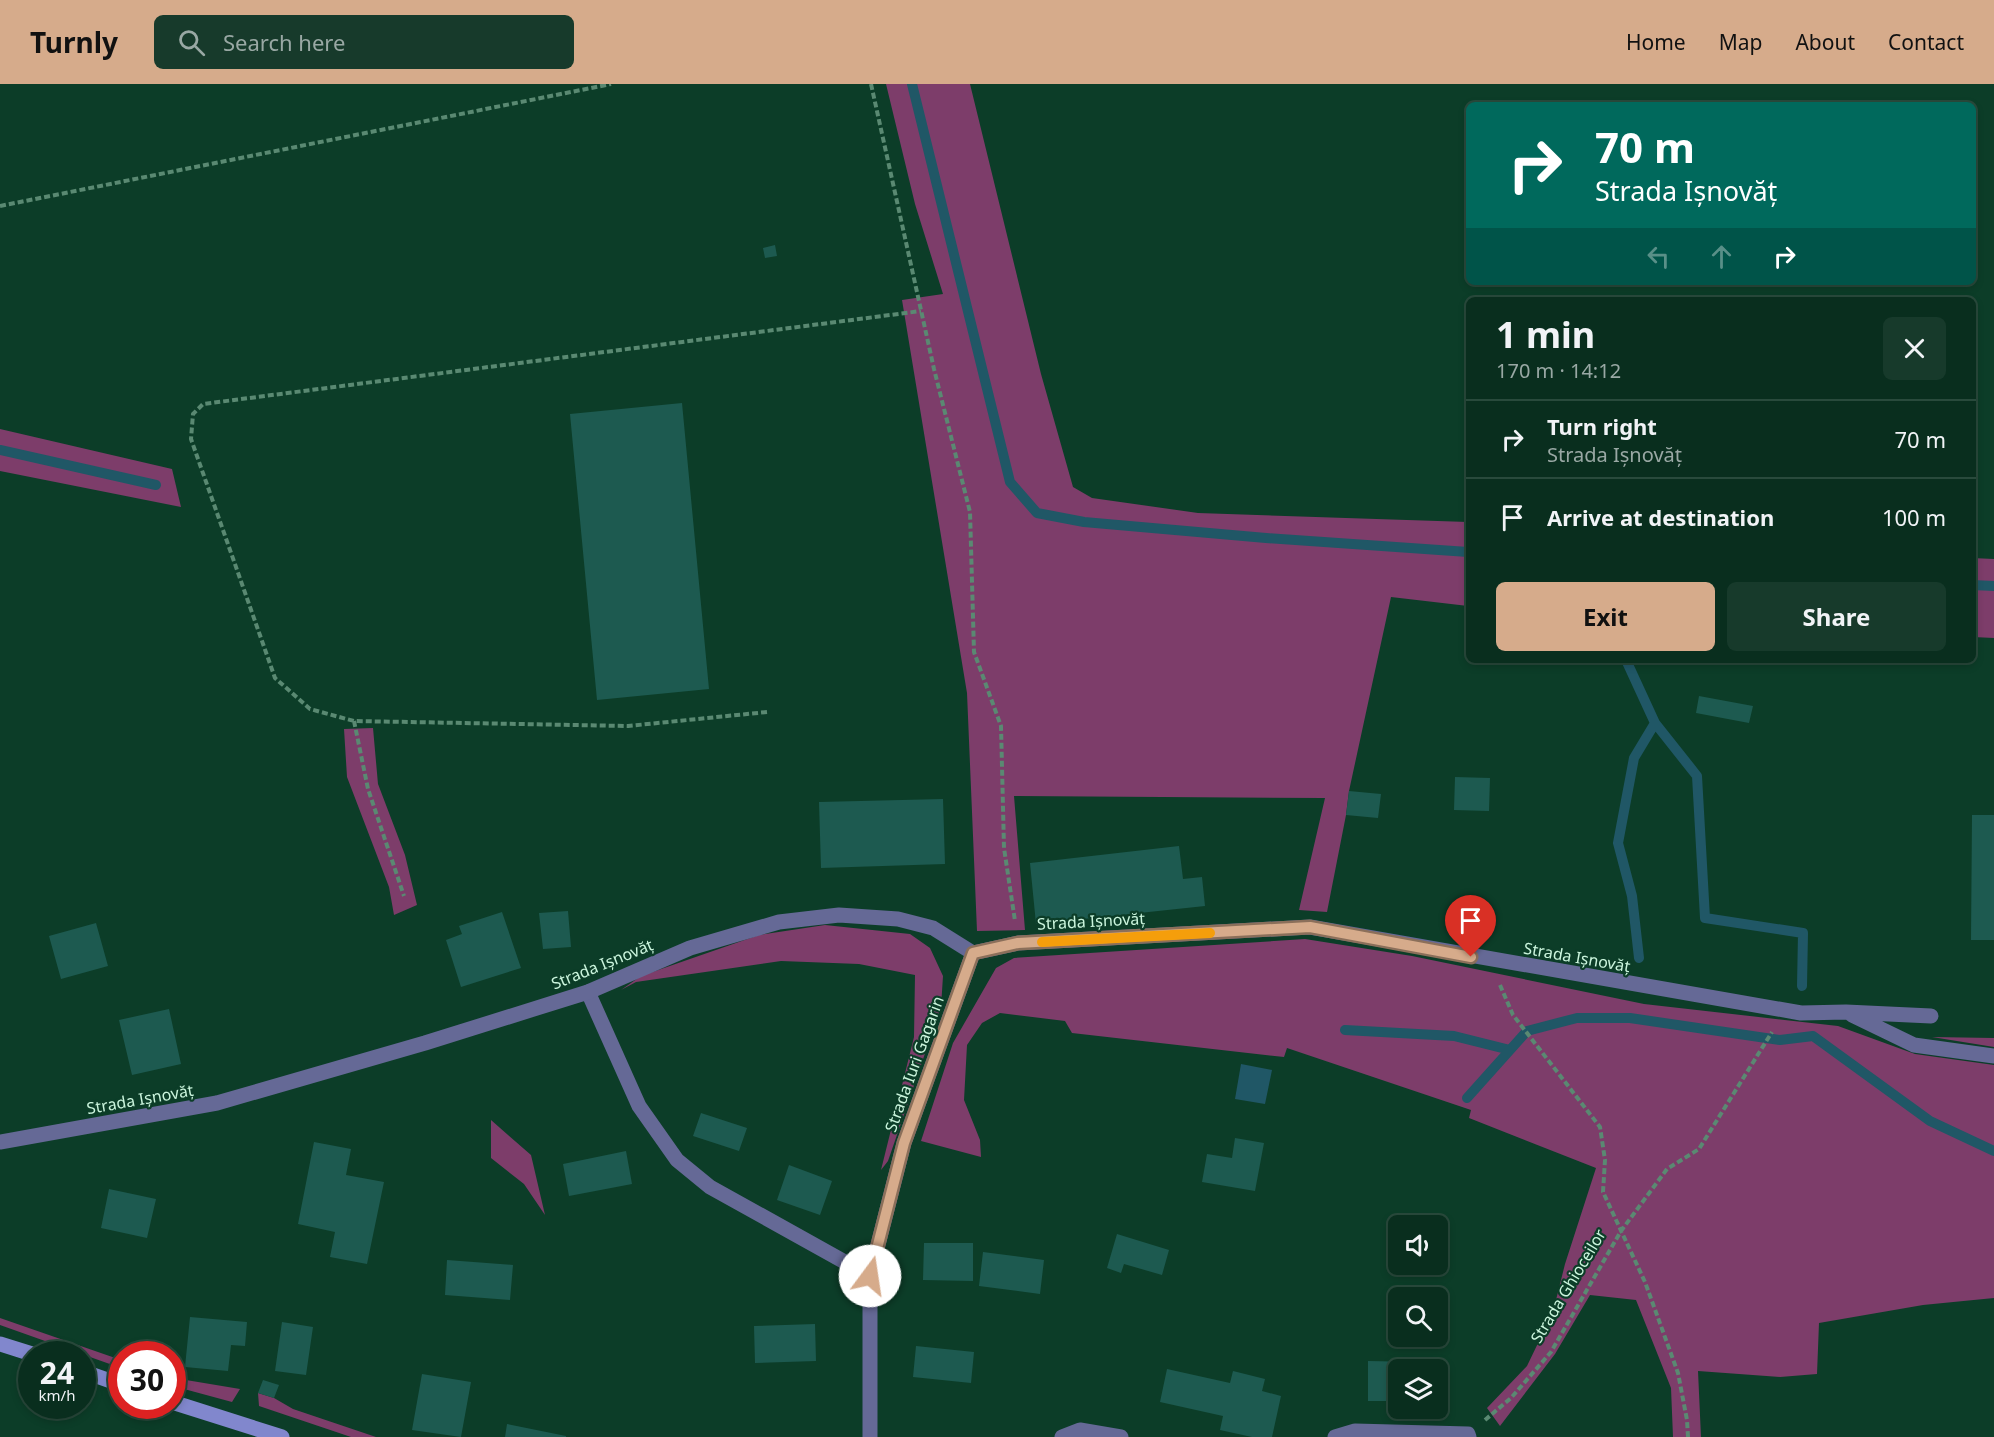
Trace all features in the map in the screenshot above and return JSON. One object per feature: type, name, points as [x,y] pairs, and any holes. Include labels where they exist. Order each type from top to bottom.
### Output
[{"type":"main road","points":[[0,1344],[18,1350]]},
{"type":"main road","points":[[186,1406],[282,1437]]},
{"type":"street","name":"Strada Ișnovăț","points":[[0,1142],[217,1103],[424,1043],[588,992],[690,948],[779,922],[839,915],[898,919],[933,928],[973,953],[1018,943],[1310,927],[1801,1013],[1846,1012],[1931,1016]]},
{"type":"street","name":"Strada Iuri Gagarin","points":[[870,1437],[870,1276],[904,1143],[973,953]]},
{"type":"street","points":[[588,992],[639,1106],[677,1160],[710,1187],[870,1276]]},
{"type":"street","points":[[1846,1012],[1914,1045],[1994,1056]]},
{"type":"street","points":[[1062,1437],[1080,1430],[1121,1437]]},
{"type":"street","points":[[1335,1437],[1355,1431],[1469,1436]]},
{"type":"path","points":[[0,206],[611,84]]},
{"type":"path","points":[[872,84],[934,369],[970,512],[974,652],[1001,726],[1004,848],[1018,943]]},
{"type":"path","points":[[767,712],[628,726],[354,721],[310,709],[275,678],[191,440],[193,414],[202,404],[921,311]]},
{"type":"path","points":[[354,721],[368,789],[404,896]]},
{"type":"path","points":[[1513,1015],[1600,1127],[1605,1160],[1603,1192],[1645,1282],[1678,1373],[1688,1437]]},
{"type":"path","name":"Strada Ghioceilor","points":[[1469,1436],[1511,1398],[1551,1352],[1621,1231],[1667,1169],[1699,1149],[1764,1046]]},
{"type":"shaded area","points":[[886,84],[970,84],[1041,374],[1073,487],[1092,498],[1198,513],[1466,522],[1466,606],[1391,597],[1349,791],[1327,912],[1299,910],[1325,798],[1014,796],[1025,930],[977,931],[967,693],[902,300],[943,294],[915,204]]},
{"type":"shaded area","points":[[0,429],[172,469],[181,507],[0,471]]},
{"type":"shaded area","points":[[1976,558],[1994,559],[1994,638],[1976,637]]},
{"type":"shaded area","points":[[373,728],[378,784],[405,855],[417,905],[394,915],[389,887],[347,777],[344,729]]},
{"type":"shaded area","points":[[825,925],[910,934],[930,948],[943,976],[941,1007],[888,1161],[881,1170],[914,1037],[915,975],[859,964],[781,961],[636,982],[621,990],[641,976],[759,935]]},
{"type":"shaded area","points":[[1305,939],[1412,956],[1644,1004],[1838,1026],[1915,1054],[1994,1065],[1994,1298],[1923,1305],[1819,1323],[1817,1374],[1780,1377],[1698,1371],[1701,1437],[1673,1437],[1671,1388],[1636,1300],[1590,1295],[1555,1354],[1500,1426],[1487,1408],[1527,1366],[1553,1312],[1565,1264],[1596,1168],[1469,1118],[1471,1110],[1287,1048],[1284,1057],[1072,1033],[1065,1021],[1000,1013],[982,1023],[967,1045],[964,1100],[980,1140],[981,1157],[921,1141],[953,1043],[996,968],[1014,958]]},
{"type":"shaded area","points":[[1932,1037],[1994,1038],[1994,1047]]},
{"type":"shaded area","points":[[491,1120],[531,1155],[545,1215],[524,1184],[491,1158]]},
{"type":"shaded area","points":[[0,1318],[66,1341],[45,1341],[0,1325]]},
{"type":"shaded area","points":[[96,1351],[108,1355],[108,1363],[96,1359]]},
{"type":"shaded area","points":[[186,1380],[240,1389],[232,1402],[186,1390]]},
{"type":"shaded area","points":[[258,1393],[274,1398],[293,1409],[376,1437],[351,1437],[259,1406]]},
{"type":"water","points":[[1241,1064],[1272,1070],[1265,1104],[1235,1099]]},
{"type":"building","points":[[775,245],[777,256],[765,258],[763,248]]},
{"type":"building","points":[[682,403],[709,689],[597,700],[570,414]]},
{"type":"building","points":[[1699,696],[1753,706],[1749,723],[1696,713]]},
{"type":"building","points":[[1455,777],[1490,778],[1489,811],[1454,810]]},
{"type":"building","points":[[1349,791],[1381,794],[1378,818],[1346,815]]},
{"type":"building","points":[[943,799],[945,864],[821,868],[819,802]]},
{"type":"building","points":[[1972,815],[1994,815],[1994,940],[1971,940]]},
{"type":"building","points":[[1179,846],[1183,879],[1202,877],[1205,906],[1036,924],[1030,863]]},
{"type":"building","points":[[568,911],[571,947],[543,949],[539,913]]},
{"type":"building","points":[[502,912],[521,968],[461,987],[446,940],[462,934],[459,926]]},
{"type":"building","points":[[96,923],[108,966],[61,979],[49,936]]},
{"type":"building","points":[[169,1009],[181,1064],[132,1075],[119,1020]]},
{"type":"building","points":[[701,1113],[747,1128],[739,1151],[693,1136]]},
{"type":"building","points":[[1235,1138],[1264,1143],[1255,1191],[1202,1182],[1207,1154],[1232,1158]]},
{"type":"building","points":[[314,1142],[351,1149],[346,1175],[384,1182],[367,1264],[330,1257],[335,1232],[298,1224]]},
{"type":"building","points":[[626,1151],[632,1184],[569,1196],[563,1164]]},
{"type":"building","points":[[789,1165],[832,1181],[820,1215],[777,1200]]},
{"type":"building","points":[[109,1189],[156,1199],[147,1238],[101,1228]]},
{"type":"building","points":[[1117,1234],[1169,1250],[1162,1275],[1124,1264],[1121,1273],[1107,1268]]},
{"type":"building","points":[[924,1243],[973,1243],[973,1281],[923,1280]]},
{"type":"building","points":[[983,1252],[1044,1260],[1040,1294],[979,1286]]},
{"type":"building","points":[[447,1260],[513,1265],[510,1300],[445,1295]]},
{"type":"building","points":[[190,1317],[247,1322],[245,1346],[231,1345],[228,1371],[186,1367]]},
{"type":"building","points":[[282,1322],[313,1327],[306,1375],[275,1371]]},
{"type":"building","points":[[815,1324],[816,1361],[755,1363],[754,1326]]},
{"type":"building","points":[[916,1346],[974,1352],[971,1383],[913,1377]]},
{"type":"building","points":[[1368,1361],[1388,1361],[1388,1401],[1368,1401]]},
{"type":"building","points":[[1167,1369],[1230,1383],[1233,1371],[1265,1379],[1262,1391],[1281,1396],[1272,1437],[1252,1437],[1220,1430],[1223,1416],[1160,1402]]},
{"type":"building","points":[[422,1374],[471,1382],[461,1437],[412,1430]]},
{"type":"building","points":[[263,1380],[279,1385],[274,1398],[258,1393]]},
{"type":"building","points":[[507,1424],[566,1436],[566,1437],[505,1437]]},
{"type":"waterway","points":[[912,84],[1010,482],[1037,513],[1084,522],[1466,552]]},
{"type":"waterway","points":[[0,450],[156,485]]},
{"type":"waterway","points":[[1976,585],[1994,586]]},
{"type":"waterway","points":[[1627,663],[1655,723],[1697,776],[1705,918],[1803,933],[1802,986]]},
{"type":"waterway","points":[[1639,958],[1632,896],[1618,843],[1634,758],[1655,723]]},
{"type":"waterway","points":[[1467,1098],[1527,1031],[1577,1018],[1630,1018],[1780,1040],[1813,1036],[1930,1121],[1994,1151]]},
{"type":"waterway","points":[[1345,1030],[1454,1036],[1510,1050]]},
{"type":"slow traffic","points":[[1042,942],[1210,933]]},
{"type":"route","points":[[870,1276],[904,1143],[973,953],[1018,943],[1310,927],[1471,957]]}]
